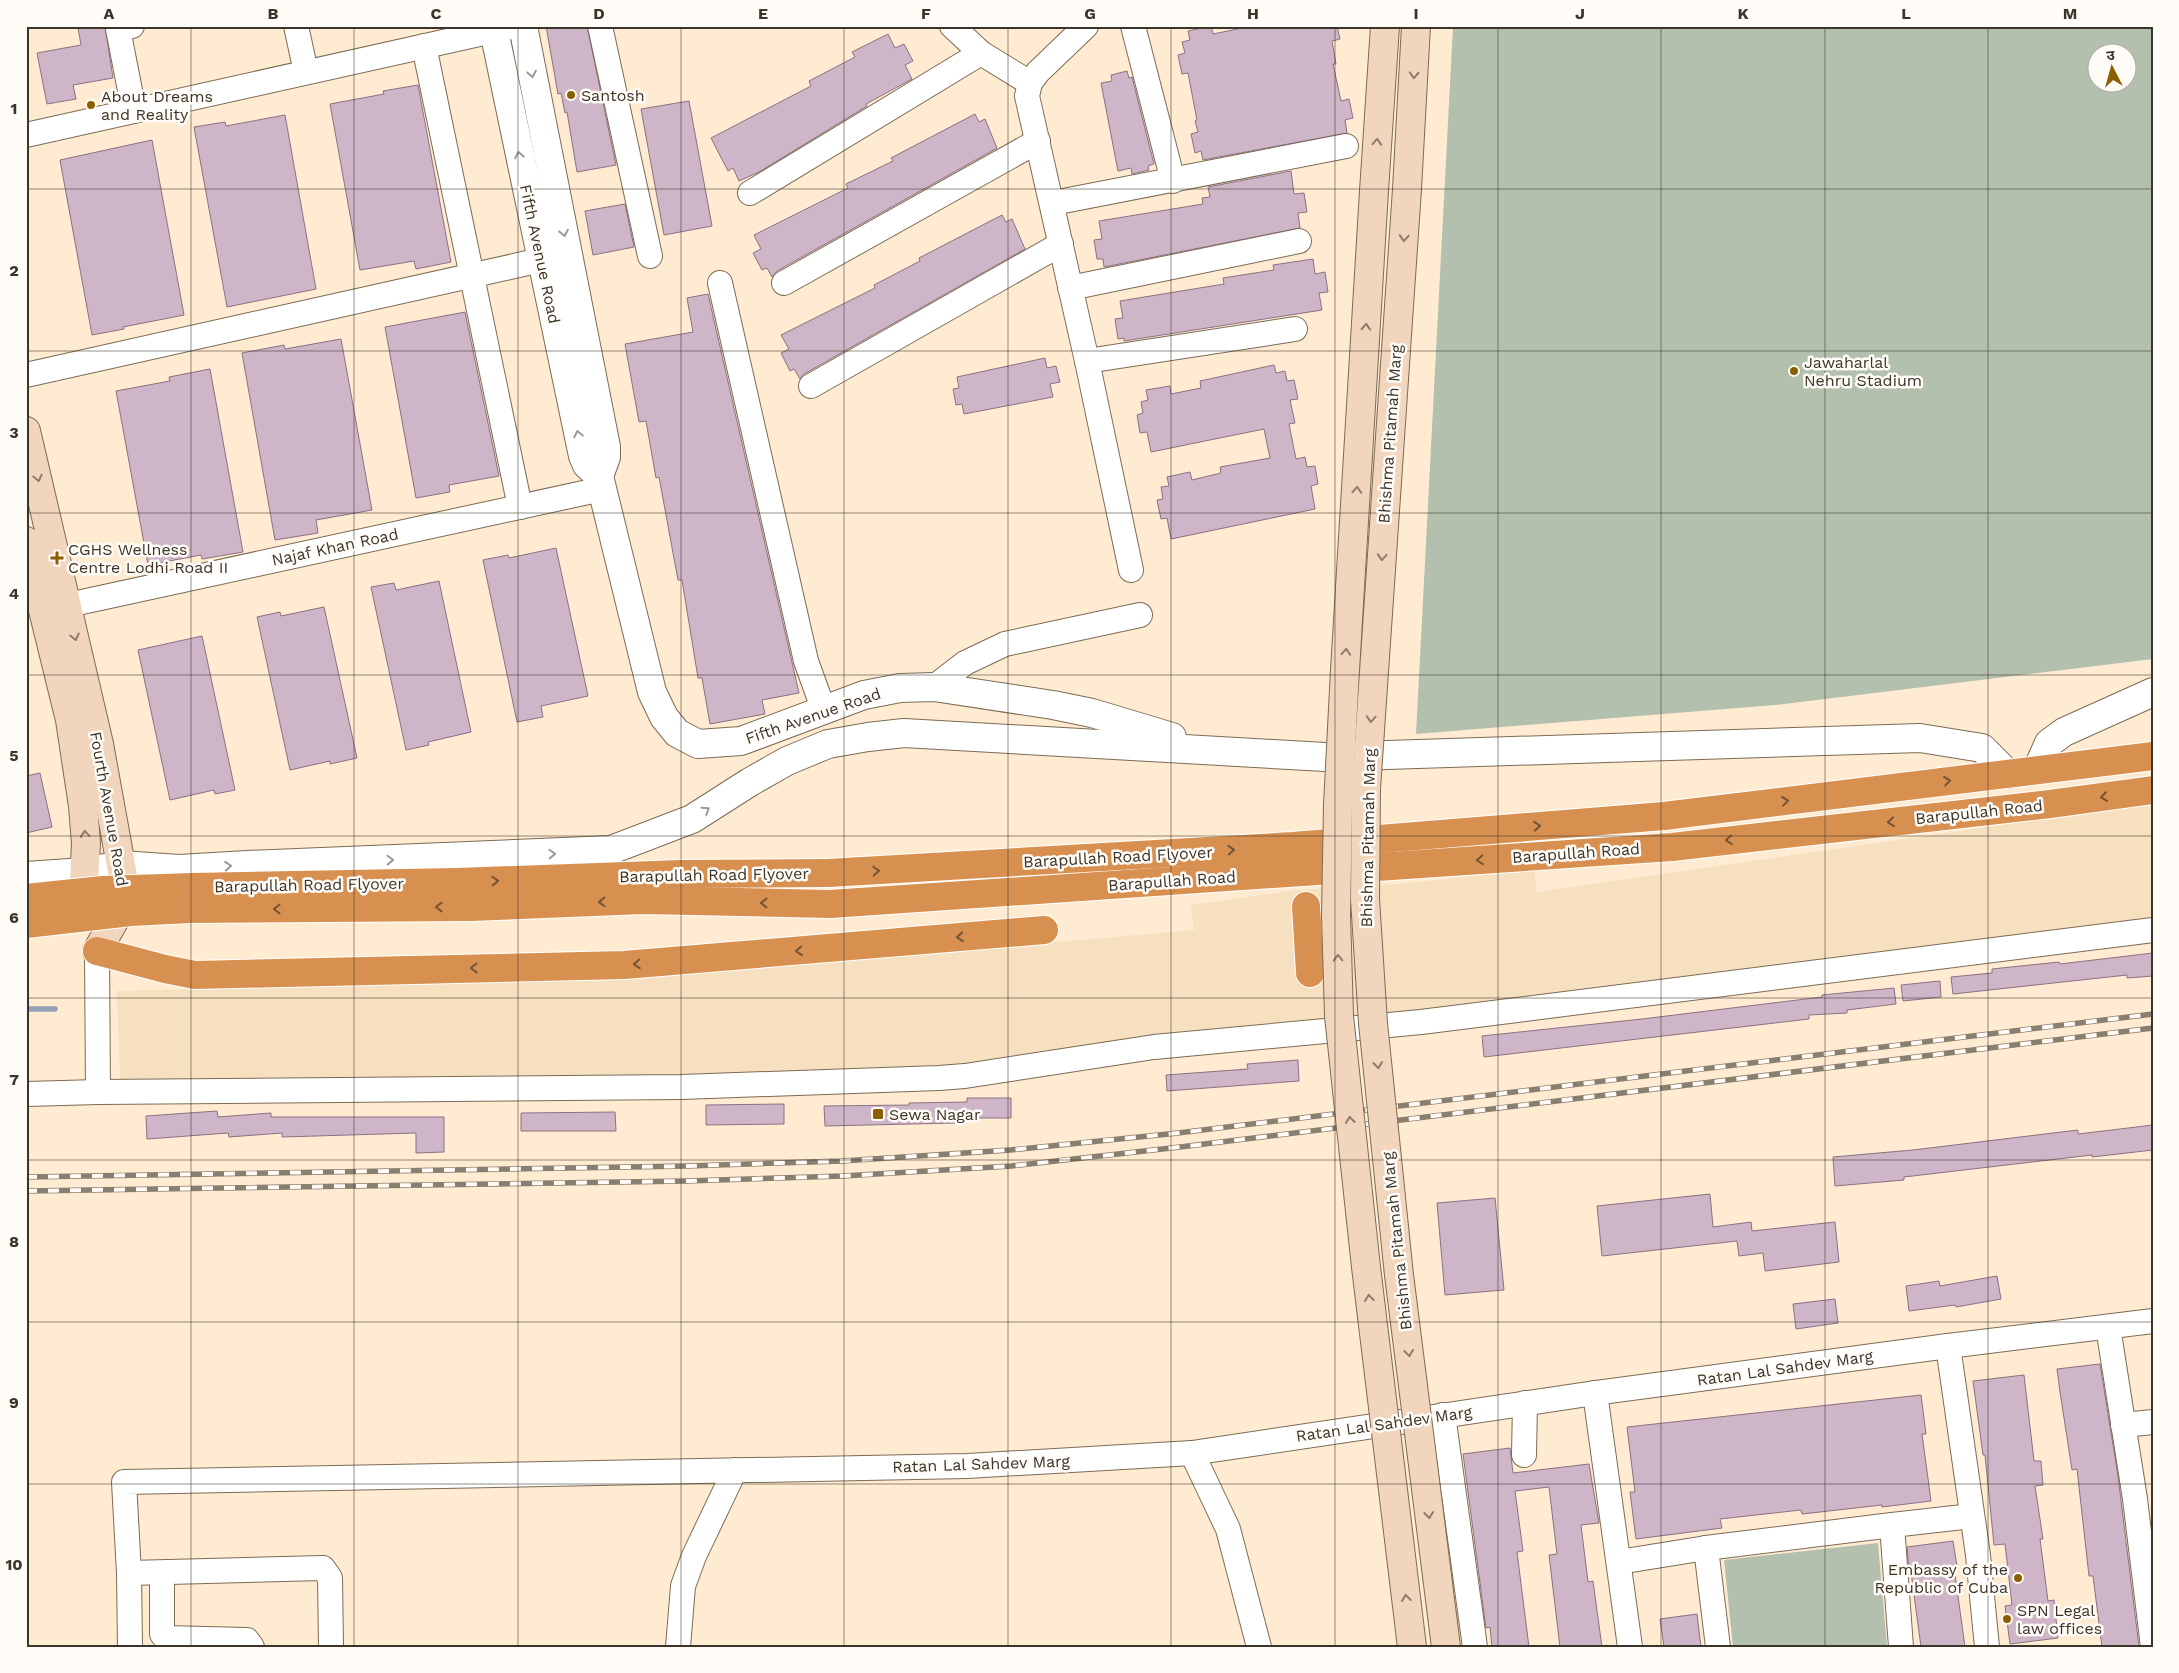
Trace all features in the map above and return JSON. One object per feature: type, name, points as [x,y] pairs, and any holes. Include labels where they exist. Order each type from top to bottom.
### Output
[{"type":"highway","name":"Barapullah Road","points":[[1401,837],[1664,816],[2153,756]]},
{"type":"highway","name":"Barapullah Road","points":[[998,893],[1672,847],[2050,804],[2153,790]]},
{"type":"highway","name":"Barapullah Road Flyover","points":[[26,898],[103,890],[193,887],[467,882],[681,874],[828,873],[1283,847],[1401,837]]},
{"type":"highway","name":"Barapullah Road Flyover","points":[[26,924],[131,912],[190,909],[471,907],[643,900],[830,904],[998,893]]},
{"type":"highway","points":[[998,893],[999,934]]},
{"type":"highway","points":[[913,899],[914,940]]},
{"type":"highway","points":[[1306,906],[1310,972]]},
{"type":"highway","points":[[97,950],[165,970],[195,975],[624,965],[1044,930]]},
{"type":"main road","name":"Bhishma Pitamah Marg","points":[[1385,26],[1345,670],[1338,805],[1336,915],[1343,1054],[1366,1267],[1412,1647]]},
{"type":"main road","name":"Bhishma Pitamah Marg","points":[[1416,26],[1408,189],[1366,789],[1365,899],[1373,1023],[1399,1274],[1446,1647]]},
{"type":"main road","name":"Fourth Avenue Road","points":[[26,431],[46,611],[99,744],[124,882],[122,907],[97,950]]},
{"type":"main road","name":"Fourth Avenue Road","points":[[26,541],[46,611],[70,720],[83,806],[86,843],[83,903],[97,950]]},
{"type":"street","points":[[132,26],[118,29],[134,111]]},
{"type":"street","points":[[296,26],[306,72]]},
{"type":"street","name":"Fifth Avenue Road","points":[[523,26],[606,447],[606,456],[600,482]]},
{"type":"street","points":[[600,26],[650,256]]},
{"type":"street","points":[[952,26],[981,53],[1030,83]]},
{"type":"street","points":[[1086,26],[1038,72],[1030,83],[1028,96],[1053,203],[1131,570]]},
{"type":"street","points":[[1133,26],[1173,181]]},
{"type":"street","points":[[26,135],[501,28]]},
{"type":"street","name":"Fifth Avenue Road","points":[[501,28],[541,260],[583,456],[587,465],[600,482],[652,692],[664,717],[677,733],[698,744],[741,741],[864,695],[900,688],[934,687],[1053,704],[1216,750]]},
{"type":"street","points":[[424,46],[520,507]]},
{"type":"street","points":[[750,193],[981,53]]},
{"type":"street","points":[[784,282],[1038,141]]},
{"type":"street","points":[[1053,203],[1346,146]]},
{"type":"street","points":[[1070,288],[1299,241]]},
{"type":"street","points":[[811,386],[1061,244]]},
{"type":"street","points":[[26,375],[541,260]]},
{"type":"street","points":[[720,283],[806,661],[824,711]]},
{"type":"street","points":[[1087,361],[1295,329]]},
{"type":"street","name":"Najaf Khan Road","points":[[46,611],[520,507],[600,482]]},
{"type":"street","points":[[934,687],[965,663],[1005,644],[1140,615]]},
{"type":"street","points":[[2037,770],[2049,743],[2064,732],[2153,692]]},
{"type":"street","points":[[26,876],[84,872],[121,865],[179,869],[611,850],[692,819],[787,761],[828,744],[868,736],[904,733],[1325,757],[1920,738],[1982,748],[2008,774]]},
{"type":"street","points":[[26,906],[83,903],[123,895],[152,884],[179,869]]},
{"type":"street","points":[[26,1094],[681,1086],[965,1076],[1154,1047],[1421,1022],[2153,930]]},
{"type":"street","points":[[97,950],[98,1092]]},
{"type":"street","name":"Ratan Lal Sahdev Marg","points":[[129,1573],[124,1482],[967,1466],[1192,1453],[1443,1414],[1948,1346],[2037,1345],[2108,1327],[2153,1321]]},
{"type":"street","points":[[2108,1327],[2123,1425],[2144,1498],[2153,1647]]},
{"type":"street","points":[[1948,1346],[1972,1516],[1987,1647]]},
{"type":"street","points":[[1595,1393],[1630,1647]]},
{"type":"street","points":[[1524,1403],[1524,1454]]},
{"type":"street","points":[[1443,1414],[1476,1647]]},
{"type":"street","points":[[2123,1425],[2153,1422]]},
{"type":"street","points":[[1192,1453],[1228,1529],[1259,1647]]},
{"type":"street","points":[[678,1647],[683,1586],[694,1556],[734,1470]]},
{"type":"street","points":[[1619,1562],[1706,1548],[1972,1516]]},
{"type":"street","points":[[1892,1525],[1901,1647]]},
{"type":"street","points":[[1706,1548],[1718,1647]]},
{"type":"street","points":[[252,1647],[247,1640],[165,1638],[130,1642],[129,1573],[323,1568],[330,1578],[331,1647]]},
{"type":"street","points":[[162,1573],[162,1634],[165,1638]]},
{"type":"shaded area","points":[[2153,803],[2153,923],[935,1075],[121,1099],[117,991],[676,975],[1194,930],[1191,905],[1296,890],[1397,884],[1534,870],[1537,892]]},
{"type":"green space","name":"Jawaharlal Nehru Stadium","points":[[1453,26],[2153,26],[2153,659],[1775,705],[1416,734]]},
{"type":"green space","points":[[1878,1543],[1887,1647],[1733,1647],[1724,1560]]},
{"type":"building","points":[[105,26],[113,78],[73,85],[76,99],[47,104],[37,53],[81,45],[78,28]]},
{"type":"building","points":[[546,26],[587,26],[616,165],[577,172],[567,112],[565,113],[561,93],[558,94]]},
{"type":"building","points":[[1211,26],[1213,34],[1242,28],[1242,26],[1337,26],[1340,39],[1332,41],[1336,64],[1333,64],[1341,101],[1349,99],[1353,118],[1345,120],[1347,133],[1203,160],[1201,151],[1195,153],[1191,134],[1198,132],[1195,121],[1197,120],[1188,73],[1182,74],[1178,55],[1185,53],[1182,42],[1190,40],[1188,31]]},
{"type":"building","points":[[888,34],[895,48],[904,44],[913,61],[905,65],[912,79],[866,104],[867,106],[759,172],[739,181],[733,168],[728,171],[711,138],[811,86],[809,81],[855,57],[852,52]]},
{"type":"building","points":[[1127,71],[1129,78],[1132,77],[1154,164],[1148,166],[1149,170],[1132,174],[1131,168],[1118,171],[1101,83],[1112,81],[1111,75]]},
{"type":"building","points":[[418,85],[451,262],[416,269],[414,261],[360,270],[330,104],[384,94],[383,91]]},
{"type":"building","points":[[689,101],[712,226],[664,235],[641,109]]},
{"type":"building","points":[[975,114],[979,122],[985,119],[997,148],[777,271],[772,277],[767,268],[762,270],[753,253],[761,249],[754,235],[848,188],[846,184],[893,161],[891,158]]},
{"type":"building","points":[[285,115],[316,289],[227,307],[194,127],[225,122],[226,126]]},
{"type":"building","points":[[152,140],[184,315],[92,335],[60,160]]},
{"type":"building","points":[[1291,171],[1294,194],[1304,193],[1307,212],[1298,213],[1300,228],[1104,267],[1103,259],[1097,259],[1094,240],[1102,239],[1099,221],[1203,204],[1202,198],[1210,197],[1208,187]]},
{"type":"building","points":[[625,204],[634,247],[593,255],[585,211]]},
{"type":"building","points":[[1002,215],[1006,222],[1012,219],[1025,249],[804,374],[800,379],[794,369],[790,371],[781,353],[789,349],[781,335],[875,288],[874,285],[920,261],[919,258]]},
{"type":"building","points":[[1313,259],[1315,274],[1325,272],[1328,292],[1319,293],[1322,310],[1124,341],[1124,338],[1118,339],[1115,319],[1123,318],[1120,301],[1224,284],[1223,278],[1274,270],[1273,265]]},
{"type":"building","points":[[708,294],[799,693],[762,700],[765,714],[710,724],[702,678],[698,678],[682,580],[678,580],[659,477],[656,478],[646,421],[639,422],[625,344],[693,332],[687,298]]},
{"type":"building","points":[[465,312],[499,476],[449,485],[450,492],[416,498],[385,327]]},
{"type":"building","points":[[341,339],[372,510],[316,520],[318,533],[275,540],[242,353],[284,345],[285,349]]},
{"type":"building","points":[[1045,358],[1047,368],[1056,366],[1060,382],[1050,384],[1053,397],[964,414],[962,404],[956,405],[953,389],[959,388],[957,377]]},
{"type":"building","points":[[1274,365],[1276,373],[1285,371],[1287,381],[1294,380],[1298,399],[1290,400],[1295,423],[1289,424],[1296,459],[1305,457],[1307,467],[1315,466],[1318,484],[1311,486],[1315,509],[1171,539],[1167,518],[1161,519],[1157,500],[1163,499],[1161,487],[1169,486],[1167,477],[1190,472],[1192,480],[1221,473],[1220,467],[1270,458],[1264,429],[1151,452],[1147,432],[1140,433],[1137,415],[1143,413],[1141,402],[1148,400],[1146,390],[1170,386],[1171,394],[1201,388],[1200,381]]},
{"type":"building","points":[[210,369],[243,552],[202,559],[201,555],[148,565],[116,391],[170,381],[169,377]]},
{"type":"building","points":[[556,548],[588,696],[541,706],[543,717],[517,722],[483,560],[508,555],[509,558]]},
{"type":"building","points":[[439,581],[471,732],[428,742],[429,745],[406,750],[371,587],[394,583],[396,590]]},
{"type":"building","points":[[324,607],[357,758],[330,764],[330,761],[290,770],[257,617],[280,612],[281,616]]},
{"type":"building","points":[[202,636],[235,790],[215,794],[214,790],[170,800],[138,650]]},
{"type":"building","points":[[40,773],[52,827],[26,833],[26,776]]},
{"type":"building","points":[[2153,953],[2153,976],[2127,978],[2127,975],[1953,994],[1951,977],[1992,973],[1992,969],[2059,962],[2060,964]]},
{"type":"building","points":[[1940,981],[1941,997],[1903,1001],[1901,985]]},
{"type":"building","points":[[1894,988],[1896,1004],[1847,1010],[1847,1013],[1809,1015],[1809,1019],[1484,1057],[1482,1036],[1642,1019],[1822,997],[1822,995]]},
{"type":"building","points":[[1298,1060],[1299,1081],[1167,1091],[1166,1075],[1248,1069],[1247,1064]]},
{"type":"building","points":[[967,1098],[1011,1098],[1011,1118],[955,1118],[955,1123],[825,1126],[824,1106],[967,1102]]},
{"type":"building","points":[[784,1104],[784,1124],[706,1125],[706,1105]]},
{"type":"building","points":[[217,1111],[218,1117],[271,1113],[271,1117],[444,1117],[444,1152],[416,1153],[416,1133],[282,1137],[282,1133],[229,1137],[228,1133],[147,1139],[146,1116]]},
{"type":"building","points":[[615,1112],[616,1131],[521,1131],[521,1113]]},
{"type":"building","points":[[2153,1125],[2153,1150],[2092,1157],[2092,1155],[1904,1177],[1904,1180],[1835,1186],[1833,1157],[1913,1150],[2078,1130],[2078,1134]]},
{"type":"building","points":[[1710,1194],[1713,1227],[1751,1222],[1752,1231],[1835,1222],[1839,1262],[1765,1271],[1763,1253],[1739,1256],[1737,1241],[1602,1256],[1597,1206]]},
{"type":"building","points":[[1495,1198],[1504,1290],[1445,1295],[1437,1203]]},
{"type":"building","points":[[1997,1276],[2001,1299],[1956,1307],[1955,1305],[1909,1311],[1906,1286],[1939,1281],[1940,1286]]},
{"type":"building","points":[[1835,1299],[1838,1323],[1796,1329],[1793,1304]]},
{"type":"building","points":[[2100,1364],[2118,1476],[2139,1647],[2102,1647],[2093,1576],[2089,1576],[2077,1469],[2072,1470],[2060,1392],[2057,1369]]},
{"type":"building","points":[[2024,1375],[2034,1461],[2041,1461],[2043,1485],[2035,1486],[2043,1539],[2040,1539],[2048,1601],[2054,1600],[2058,1638],[2010,1644],[2005,1606],[2012,1605],[2005,1544],[1994,1545],[1985,1455],[1983,1455],[1973,1381]]},
{"type":"building","points":[[1921,1395],[1926,1434],[1922,1434],[1931,1501],[1802,1514],[1801,1510],[1720,1519],[1722,1528],[1636,1539],[1630,1492],[1635,1492],[1627,1427]]},
{"type":"building","points":[[1510,1448],[1513,1473],[1589,1464],[1599,1523],[1581,1525],[1588,1582],[1593,1581],[1602,1647],[1560,1647],[1549,1555],[1557,1554],[1549,1487],[1515,1491],[1523,1551],[1517,1552],[1529,1647],[1492,1647],[1490,1627],[1486,1628],[1463,1454]]},
{"type":"building","points":[[1953,1541],[1957,1566],[1954,1567],[1965,1647],[1921,1647],[1907,1547]]},
{"type":"building","points":[[1697,1614],[1701,1647],[1664,1647],[1660,1619]]},
{"type":"waterway","points":[[26,1009],[55,1009]]},
{"type":"railway","points":[[26,1177],[687,1166],[842,1161],[1010,1150],[1178,1133],[2153,1014]]},
{"type":"railway","points":[[26,1191],[687,1181],[843,1176],[1011,1166],[2153,1028]]},
{"type":"place","name":"Santosh","points":[[571,95]]},
{"type":"place","name":"About Dreams and Reality","points":[[91,105]]},
{"type":"place","name":"Jawaharlal Nehru Stadium","points":[[1794,371]]},
{"type":"place","name":"CGHS Wellness Centre Lodhi Road II","points":[[57,558]]},
{"type":"place","name":"Sewa Nagar","points":[[878,1114]]},
{"type":"place","name":"Embassy of the Republic of Cuba","points":[[2018,1578]]},
{"type":"place","name":"SPN Legal law offices","points":[[2007,1619]]}]
